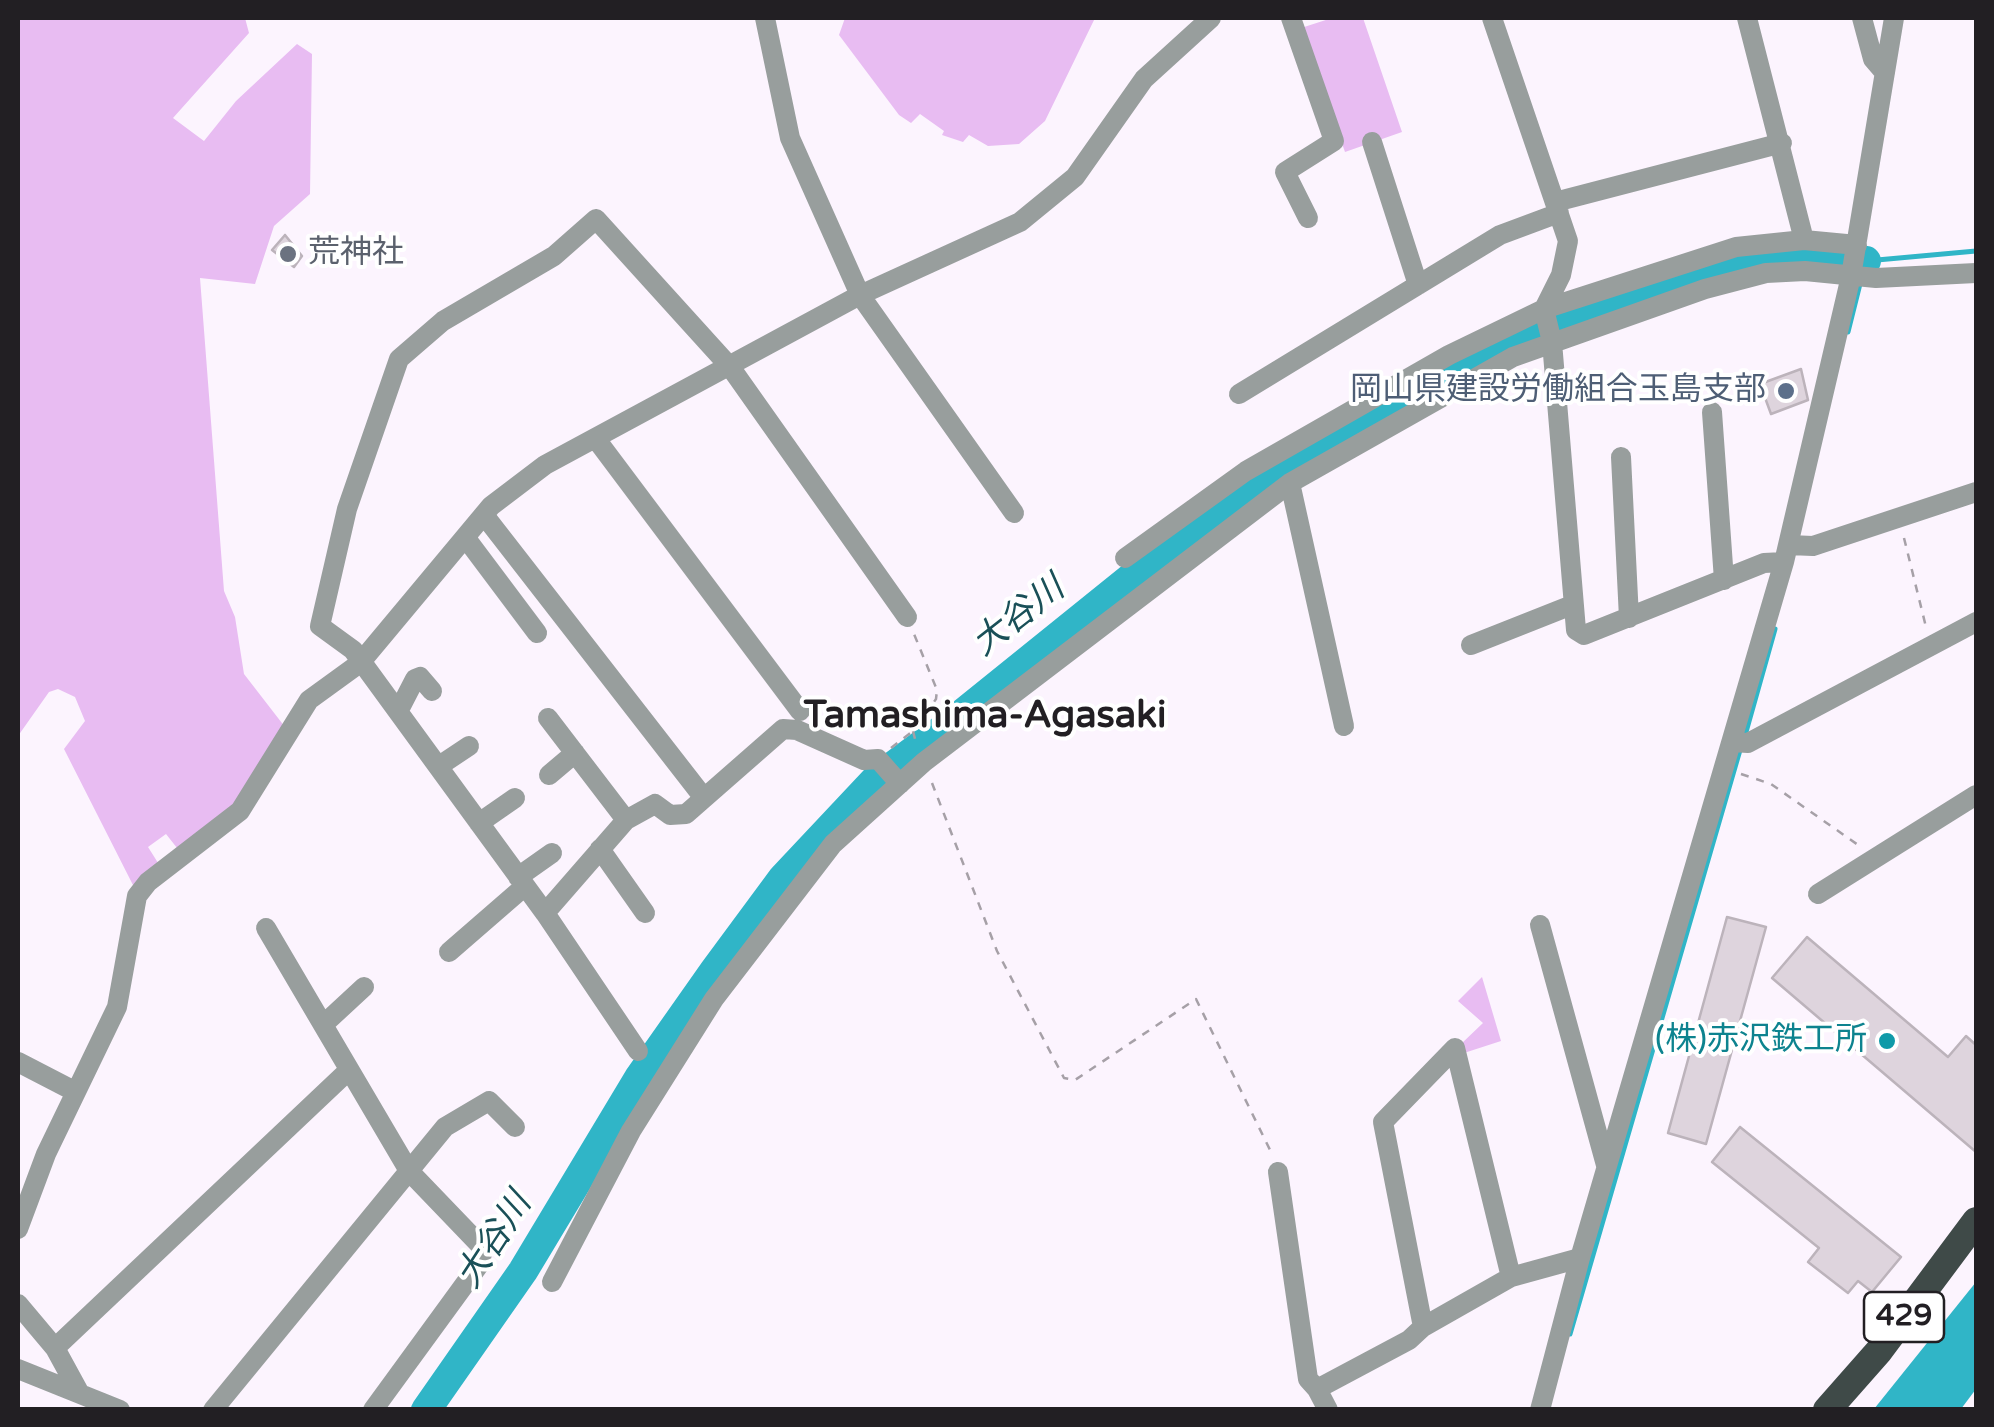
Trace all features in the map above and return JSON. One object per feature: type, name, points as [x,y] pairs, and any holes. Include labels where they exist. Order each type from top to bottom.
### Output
[{"type":"highway","name":"429","points":[[1826,1410],[1879,1351],[1976,1220]]},
{"type":"street","points":[[765,18],[790,138],[860,295],[1014,513]]},
{"type":"street","points":[[18,1229],[117,1007],[137,896],[148,882],[240,810],[309,700],[360,663],[484,515],[520,481],[596,439],[860,295],[1020,222],[1058,196],[1144,78],[1211,18]]},
{"type":"street","points":[[1291,18],[1334,141],[1285,172],[1308,218]]},
{"type":"street","points":[[1492,18],[1557,208],[1568,256],[1544,309],[1552,342],[1576,630],[1584,635],[1793,550],[1899,520],[1976,492]]},
{"type":"street","points":[[1747,18],[1804,240]]},
{"type":"street","points":[[1862,18],[1873,59],[1885,73]]},
{"type":"street","points":[[1540,1410],[1580,1258],[1739,742],[1793,550],[1859,277],[1857,244],[1894,18]]},
{"type":"street","points":[[1372,142],[1418,285]]},
{"type":"street","points":[[1239,394],[1500,235],[1557,208],[1782,143]]},
{"type":"street","points":[[638,1051],[545,913],[399,710],[343,640],[320,626],[347,508],[399,359],[428,332],[554,256],[596,219],[730,368],[907,616]]},
{"type":"street","points":[[1125,558],[1246,471],[1449,355],[1544,309],[1736,247],[1804,240],[1857,244]]},
{"type":"street","points":[[552,1282],[630,1131],[714,998],[833,844],[924,762],[1290,482],[1512,357],[1766,273],[1859,277],[1976,273]]},
{"type":"street","points":[[1712,412],[1724,580]]},
{"type":"street","points":[[596,439],[800,711]]},
{"type":"street","points":[[1621,457],[1629,618]]},
{"type":"street","points":[[1290,482],[1344,726]]},
{"type":"street","points":[[484,515],[704,798]]},
{"type":"street","points":[[465,537],[537,634]]},
{"type":"street","points":[[1471,645],[1572,604]]},
{"type":"street","points":[[1739,742],[1932,648],[1976,622]]},
{"type":"street","points":[[399,710],[415,679],[420,677],[432,692]]},
{"type":"street","points":[[548,718],[626,820]]},
{"type":"street","points":[[545,913],[626,820],[655,804],[679,817],[782,730],[797,730],[864,760],[878,758],[900,784]]},
{"type":"street","points":[[438,766],[469,746]]},
{"type":"street","points":[[549,775],[575,754]]},
{"type":"street","points":[[1818,894],[1976,795]]},
{"type":"street","points":[[480,823],[515,798]]},
{"type":"street","points":[[600,848],[646,913]]},
{"type":"street","points":[[449,952],[552,853]]},
{"type":"street","points":[[1540,924],[1607,1167]]},
{"type":"street","points":[[266,928],[408,1170],[476,1240],[483,1254],[431,1334],[373,1410]]},
{"type":"street","points":[[324,1024],[364,987]]},
{"type":"street","points":[[1423,1327],[1382,1122],[1454,1048],[1510,1276]]},
{"type":"street","points":[[18,1062],[76,1092]]},
{"type":"street","points":[[55,1348],[349,1070]]},
{"type":"street","points":[[213,1410],[445,1127],[489,1101],[515,1127]]},
{"type":"street","points":[[1278,1172],[1308,1379],[1326,1399],[1328,1410]]},
{"type":"street","points":[[1317,1389],[1410,1340],[1423,1327],[1510,1276],[1580,1258]]},
{"type":"street","points":[[18,1304],[55,1348],[79,1392]]},
{"type":"street","points":[[18,1369],[120,1410]]},
{"type":"path","points":[[1899,520],[1932,648]]},
{"type":"path","points":[[878,758],[913,731],[932,707],[937,690],[907,616]]},
{"type":"path","points":[[913,731],[914,737]]},
{"type":"path","points":[[924,762],[998,952],[1064,1078],[1075,1080],[1196,999],[1270,1147],[1278,1172]]},
{"type":"path","points":[[1738,773],[1772,784],[1874,857]]},
{"type":"shaded area","points":[[18,18],[245,18],[249,33],[173,118],[204,141],[236,101],[297,44],[312,54],[310,194],[274,226],[255,284],[200,278],[224,591],[235,617],[244,674],[285,727],[248,794],[181,853],[166,834],[148,847],[160,866],[135,889],[64,749],[85,721],[75,697],[58,689],[49,692],[18,736]]},
{"type":"shaded area","points":[[845,18],[1095,18],[1045,121],[1019,144],[988,146],[969,135],[963,142],[942,135],[944,131],[920,114],[911,123],[899,115],[839,35]]},
{"type":"shaded area","points":[[1332,18],[1363,18],[1402,132],[1345,152],[1301,28]]},
{"type":"shaded area","points":[[1482,977],[1501,1041],[1464,1053],[1461,1044],[1483,1023],[1458,1001]]},
{"type":"water","points":[[1976,1282],[1976,1389],[1961,1409],[1874,1409]]},
{"type":"building","name":"荒神社","points":[[285,235],[302,256],[294,267],[272,250]]},
{"type":"building","name":"岡山県建設労働組合玉島支部","points":[[1801,369],[1808,400],[1771,414],[1760,384]]},
{"type":"building","points":[[1727,917],[1766,927],[1706,1144],[1668,1133]]},
{"type":"building","name":"(株)赤沢鉄工所","points":[[1807,937],[1948,1057],[1966,1036],[1976,1045],[1976,1152],[1772,978]]},
{"type":"building","name":"(株)赤沢鉄工所","points":[[1740,1127],[1901,1257],[1872,1292],[1858,1281],[1848,1293],[1808,1262],[1819,1248],[1712,1162]]},
{"type":"waterway","points":[[1864,269],[1866,261],[1976,251]]},
{"type":"waterway","name":"大谷川","points":[[426,1410],[523,1271],[639,1078],[715,970],[783,878],[877,778],[1173,544],[1337,437],[1471,361],[1549,324],[1741,261],[1800,255],[1866,261]]},
{"type":"waterway","points":[[1848,332],[1861,280]]},
{"type":"waterway","points":[[1744,739],[1775,629]]},
{"type":"waterway","points":[[1570,1334],[1740,750]]},
{"type":"place","name":"荒神社","points":[[288,254]]},
{"type":"place","name":"岡山県建設労働組合玉島支部","points":[[1786,391]]},
{"type":"place","name":"(株)赤沢鉄工所","points":[[1887,1041]]},
{"type":"district","name":"Tamashima-Agasaki","points":[[985,717]]}]
